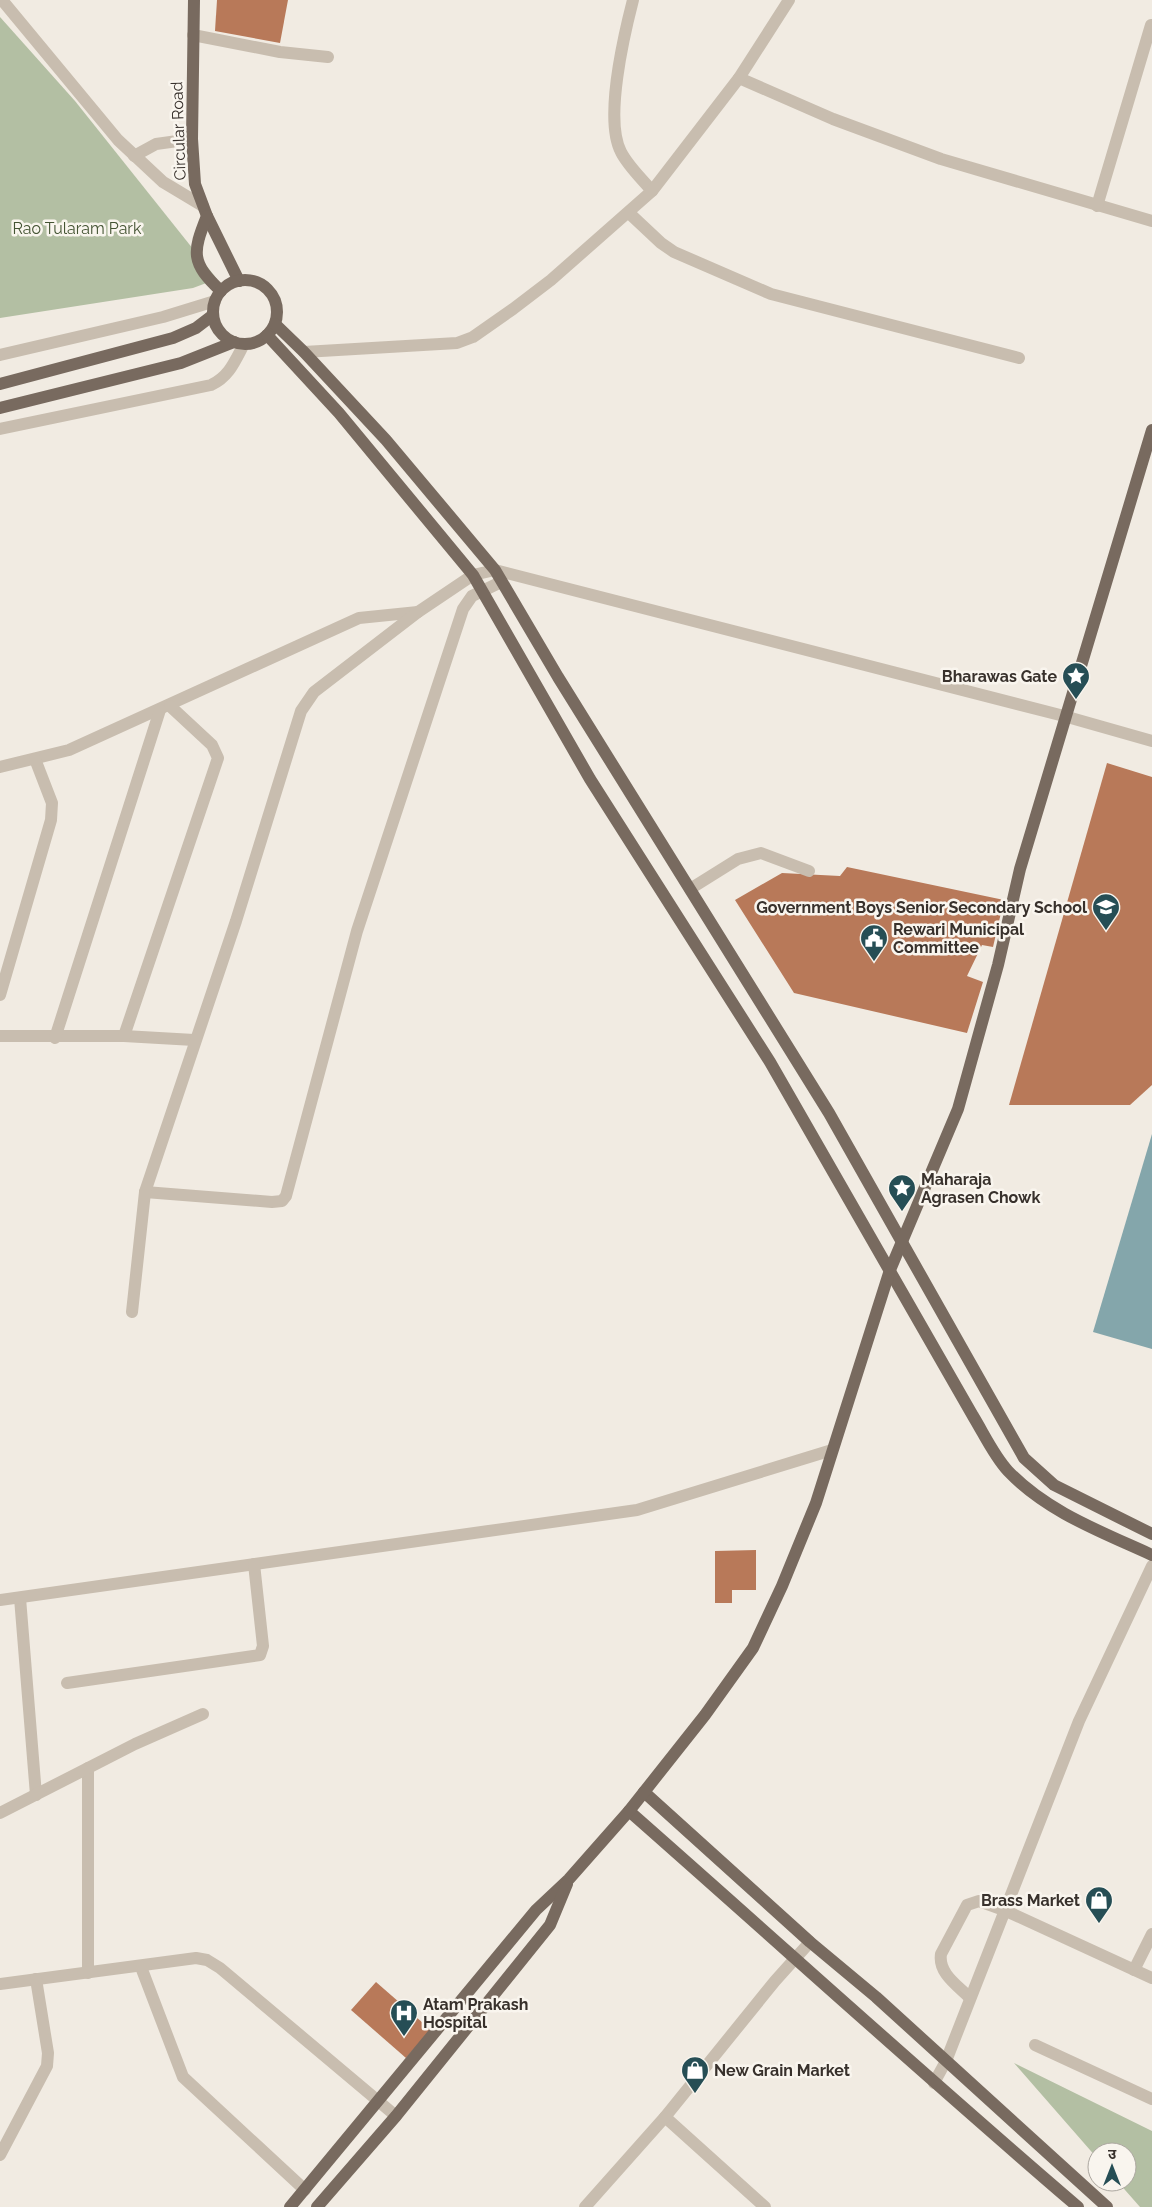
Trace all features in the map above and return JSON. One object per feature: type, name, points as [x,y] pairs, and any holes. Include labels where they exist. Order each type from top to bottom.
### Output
[{"type":"main road","name":"Circular Road","points":[[194,0],[192,139],[195,184],[205,211],[240,281]]},
{"type":"main road","points":[[205,211],[197,245],[198,265],[202,274],[218,296]]},
{"type":"main road","points":[[0,408],[182,363],[239,343],[261,340],[271,330],[277,315],[273,296],[258,283],[240,281],[218,296],[213,315],[220,332],[239,343]]},
{"type":"main road","points":[[0,384],[143,346],[196,328],[213,315]]},
{"type":"main road","points":[[271,330],[304,352],[426,486],[495,570],[558,677],[829,1113],[1024,1458],[1054,1485],[1152,1534]]},
{"type":"main road","points":[[271,330],[473,575],[590,779],[770,1062],[973,1416],[1007,1469],[1040,1499],[1071,1517],[1152,1555]]},
{"type":"main road","points":[[290,2207],[536,1910],[569,1879],[629,1812],[705,1715],[753,1648],[816,1503],[890,1270],[958,1109],[998,965],[1020,869],[1064,716],[1152,430]]},
{"type":"main road","points":[[644,1792],[810,1942],[876,1997],[1107,2207]]},
{"type":"main road","points":[[629,1812],[795,1957],[934,2083],[1078,2207]]},
{"type":"main road","points":[[317,2207],[396,2116],[550,1925],[569,1879]]},
{"type":"street","points":[[2,0],[118,140],[163,182],[205,211]]},
{"type":"street","points":[[633,0],[618,68],[616,130],[620,152],[652,191]]},
{"type":"street","points":[[304,352],[441,344],[466,340],[513,309],[629,213],[652,191],[676,163],[739,78],[789,0]]},
{"type":"street","points":[[1097,206],[1151,25]]},
{"type":"street","points":[[193,35],[280,52],[328,57]]},
{"type":"street","points":[[739,78],[833,119],[932,155],[1152,221]]},
{"type":"street","points":[[134,156],[156,144],[192,139]]},
{"type":"street","points":[[629,213],[661,243],[674,252],[771,294],[1019,358]]},
{"type":"street","points":[[0,355],[163,318],[218,296]]},
{"type":"street","points":[[0,429],[211,386],[222,380],[229,373],[239,343]]},
{"type":"street","points":[[132,1312],[145,1192],[194,1040],[236,921],[296,725],[305,702],[314,692],[418,612],[473,575],[495,570],[1064,716],[1152,741]]},
{"type":"street","points":[[145,1192],[272,1202],[282,1201],[286,1196],[357,931],[463,609],[472,596],[501,582]]},
{"type":"street","points":[[0,767],[70,750],[359,618],[418,612]]},
{"type":"street","points":[[124,1036],[218,758],[212,745],[165,708]]},
{"type":"street","points":[[55,1038],[165,708]]},
{"type":"street","points":[[0,995],[51,820],[52,803],[35,759]]},
{"type":"street","points":[[690,889],[738,859],[761,853],[809,871]]},
{"type":"street","points":[[0,1036],[55,1038],[124,1036],[194,1040]]},
{"type":"street","points":[[0,1600],[637,1510],[832,1450]]},
{"type":"street","points":[[67,1682],[260,1655],[263,1646],[254,1564]]},
{"type":"street","points":[[934,2083],[946,2061],[1079,1721],[1152,1566]]},
{"type":"street","points":[[20,1598],[36,1795]]},
{"type":"street","points":[[0,1813],[88,1768],[203,1714]]},
{"type":"street","points":[[88,1768],[88,1973]]},
{"type":"street","points":[[970,1998],[941,1968],[941,1954],[967,1905],[979,1901],[1004,1910],[1152,1978]]},
{"type":"street","points":[[1134,1970],[1152,1934]]},
{"type":"street","points":[[585,2207],[665,2117],[795,1957],[810,1942]]},
{"type":"street","points":[[0,1984],[141,1967],[196,1958],[207,1960],[220,1968],[396,2116]]},
{"type":"street","points":[[141,1967],[183,2077],[305,2190]]},
{"type":"street","points":[[0,2155],[47,2066],[48,2053],[36,1979]]},
{"type":"street","points":[[1035,2044],[1152,2099]]},
{"type":"street","points":[[665,2117],[765,2207]]},
{"type":"green space","name":"Rao Tularam Park","points":[[0,17],[75,101],[217,279],[193,288],[0,318]]},
{"type":"green space","points":[[1014,2063],[1152,2131],[1152,2207],[1140,2207],[1127,2192],[1137,2192],[1137,2142],[1087,2142],[1087,2147]]},
{"type":"water","points":[[1152,1134],[1152,1349],[1093,1332]]},
{"type":"building","points":[[217,0],[288,0],[280,43],[215,31]]},
{"type":"building","name":"Government Boys Senior Secondary School","points":[[1107,763],[1152,777],[1152,1085],[1130,1105],[1009,1105]]},
{"type":"building","name":"Rewari Municipal Committee","points":[[847,867],[1004,900],[993,947],[982,945],[967,976],[983,982],[967,1033],[794,993],[735,900],[782,873],[840,876]]},
{"type":"building","points":[[756,1550],[756,1590],[732,1590],[732,1603],[715,1603],[715,1551]]},
{"type":"building","points":[[376,1982],[431,2030],[406,2058],[351,2010]]},
{"type":"place","name":"Bharawas Gate","points":[[1076,700]]},
{"type":"place","name":"Government Boys Senior Secondary School","points":[[1106,931]]},
{"type":"place","name":"Rewari Municipal Committee","points":[[874,962]]},
{"type":"place","name":"Maharaja Agrasen Chowk","points":[[902,1212]]},
{"type":"place","name":"Brass Market","points":[[1099,1924]]},
{"type":"place","name":"Atam Prakash Hospital","points":[[404,2037]]},
{"type":"place","name":"New Grain Market","points":[[695,2094]]}]
